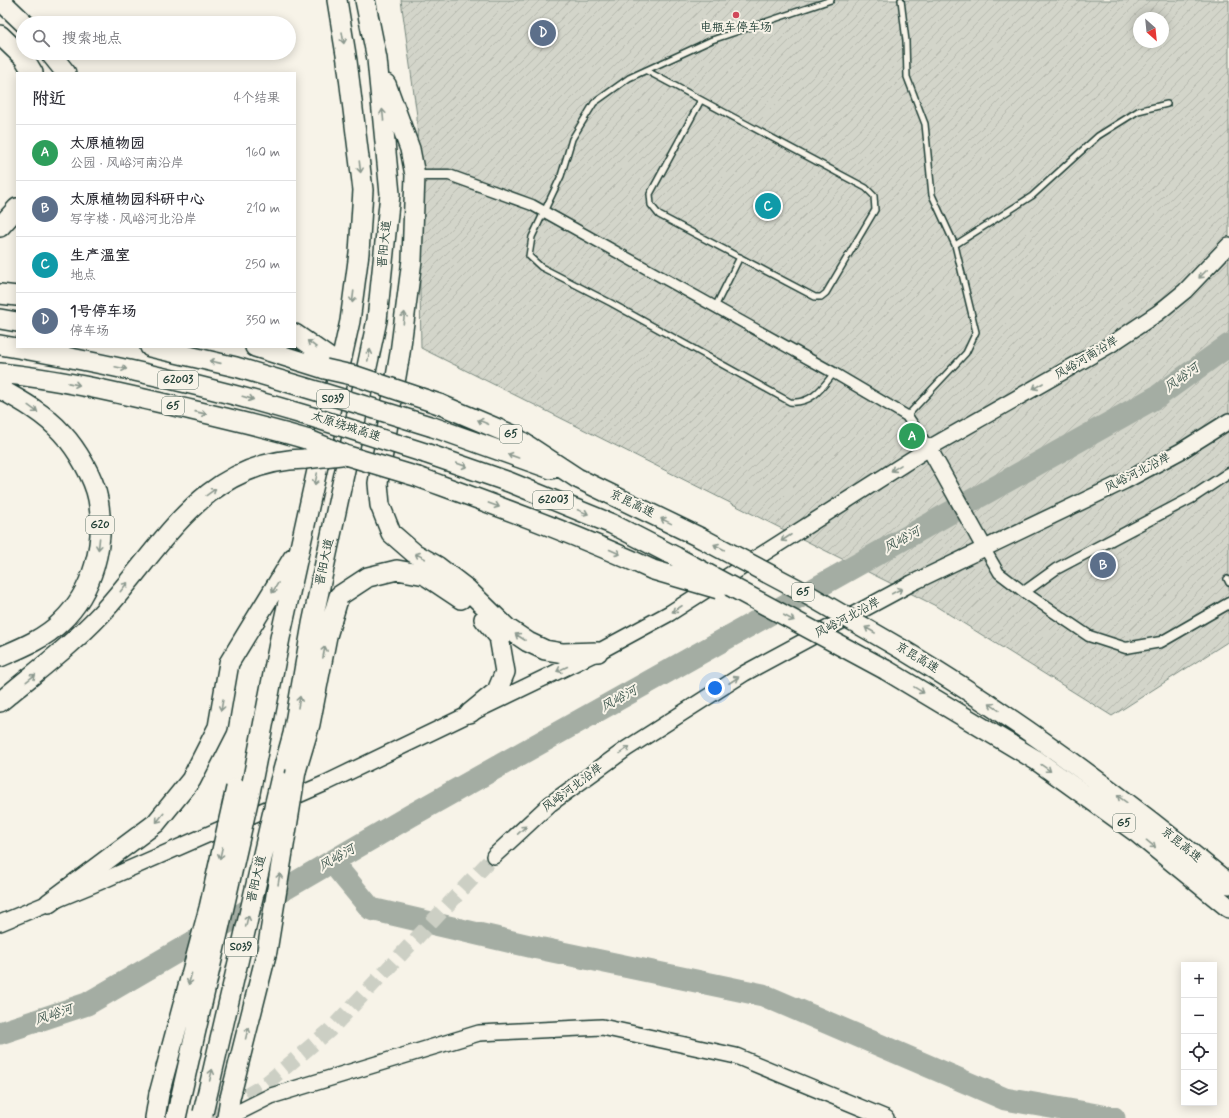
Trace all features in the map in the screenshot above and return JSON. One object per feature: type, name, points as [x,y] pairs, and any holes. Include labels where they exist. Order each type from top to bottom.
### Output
[{"type":"highway","points":[[0,0],[17,16]]},
{"type":"highway","name":"晋阳大道","points":[[176,1118],[243,791],[270,691],[280,638],[350,321],[359,245],[363,190],[347,61],[337,0]]},
{"type":"highway","name":"晋阳大道","points":[[202,1116],[280,781],[293,734],[312,624],[376,320],[390,194],[377,59],[365,0]]},
{"type":"highway","points":[[0,35],[16,50]]},
{"type":"highway","points":[[377,59],[410,149],[415,175],[412,260],[400,353],[378,483],[380,505],[391,533],[414,553],[443,570],[467,589],[507,628],[528,642],[545,650],[564,653],[598,652]]},
{"type":"highway","points":[[25,60],[32,72]]},
{"type":"highway","points":[[56,60],[65,72]]},
{"type":"highway","points":[[0,226],[16,209]]},
{"type":"highway","points":[[0,294],[16,296]]},
{"type":"highway","points":[[0,318],[16,322]]},
{"type":"highway","name":"G5","points":[[296,335],[326,363],[356,376],[439,404],[510,434],[577,478]]},
{"type":"highway","name":"太原绕城高速","points":[[0,345],[157,375],[229,392],[425,452],[509,482],[612,524],[754,600]]},
{"type":"highway","name":"G2003","points":[[154,348],[236,367],[320,392],[433,427],[577,478]]},
{"type":"highway","points":[[259,348],[326,363]]},
{"type":"highway","name":"G5","points":[[0,373],[36,376],[107,390],[271,429],[309,440],[345,455],[418,477],[525,516],[611,550],[653,570],[754,600]]},
{"type":"highway","name":"G20","points":[[0,389],[33,408],[62,433],[84,463],[98,498],[100,528],[97,561],[83,595],[61,622],[31,644],[0,657]]},
{"type":"highway","points":[[0,702],[86,629],[110,605],[173,526],[191,508],[213,490],[237,476],[263,465],[292,459],[345,455]]},
{"type":"highway","name":"京昆高速","points":[[577,478],[702,538],[803,592],[968,689],[1147,817],[1229,884]]},
{"type":"highway","points":[[49,902],[156,823],[191,780],[218,726],[229,663],[302,543]]},
{"type":"highway","points":[[227,1118],[230,1098],[267,951],[296,771],[310,724],[327,636],[339,596],[368,577],[397,570],[425,575],[455,595],[481,616],[499,637],[505,672],[497,691],[470,713]]},
{"type":"highway","name":"京昆高速","points":[[754,600],[886,670],[1036,760],[1136,832],[1229,908]]},
{"type":"highway","points":[[293,734],[296,771]]},
{"type":"highway","name":"S039","points":[[155,1118],[159,1094],[209,908],[243,791]]},
{"type":"street","points":[[415,175],[449,175],[532,205],[834,373],[908,416],[931,452],[999,573],[1024,592],[1089,636],[1126,648],[1161,642],[1229,603]]},
{"type":"street","name":"风峪河南沿岸","points":[[0,922],[326,783],[598,652],[670,613],[931,452],[1104,349],[1158,313],[1185,291],[1229,245]]},
{"type":"street","name":"风峪河北沿岸","points":[[494,856],[550,804],[613,758],[745,673],[912,583],[1125,481],[1181,451],[1229,421]]},
{"type":"street","points":[[1024,592],[1056,569],[1191,498],[1229,473]]},
{"type":"street","points":[[227,1118],[271,1096],[479,1033],[602,1027],[736,1056],[886,1118]]},
{"type":"lane","points":[[831,0],[712,40],[629,78],[594,103],[572,139],[561,176],[532,237],[529,256],[541,268],[611,303],[790,402],[802,403],[820,391],[834,373]]},
{"type":"lane","points":[[901,0],[907,77],[925,124],[932,195],[955,244],[976,332],[966,353],[908,416]]},
{"type":"lane","points":[[647,70],[700,100],[866,188],[874,196],[875,210],[826,293],[821,297],[815,297],[659,215],[651,205],[650,194],[700,100]]},
{"type":"lane","points":[[955,244],[1032,196],[1098,136],[1138,111],[1167,104]]},
{"type":"lane","points":[[716,307],[740,257]]},
{"type":"shaded area","points":[[401,0],[1229,0],[1229,641],[1112,716],[934,605],[421,348],[417,116]]},
{"type":"waterway","name":"风峪河","points":[[0,1033],[87,1004],[410,816],[1158,396],[1229,345]]},
{"type":"waterway","points":[[332,862],[371,909],[538,948],[763,995],[1005,1099],[1114,1118]]},
{"type":"tunnel","points":[[207,1118],[263,1086],[329,1031],[494,856]]},
{"type":"place","name":"电瓶车停车场","points":[[736,15]]},
{"type":"place","name":"1号停车场","points":[[543,33]]},
{"type":"place","name":"生产温室","points":[[768,206]]},
{"type":"place","name":"太原植物园","points":[[912,436]]},
{"type":"place","name":"太原植物园科研中心","points":[[1103,565]]}]
